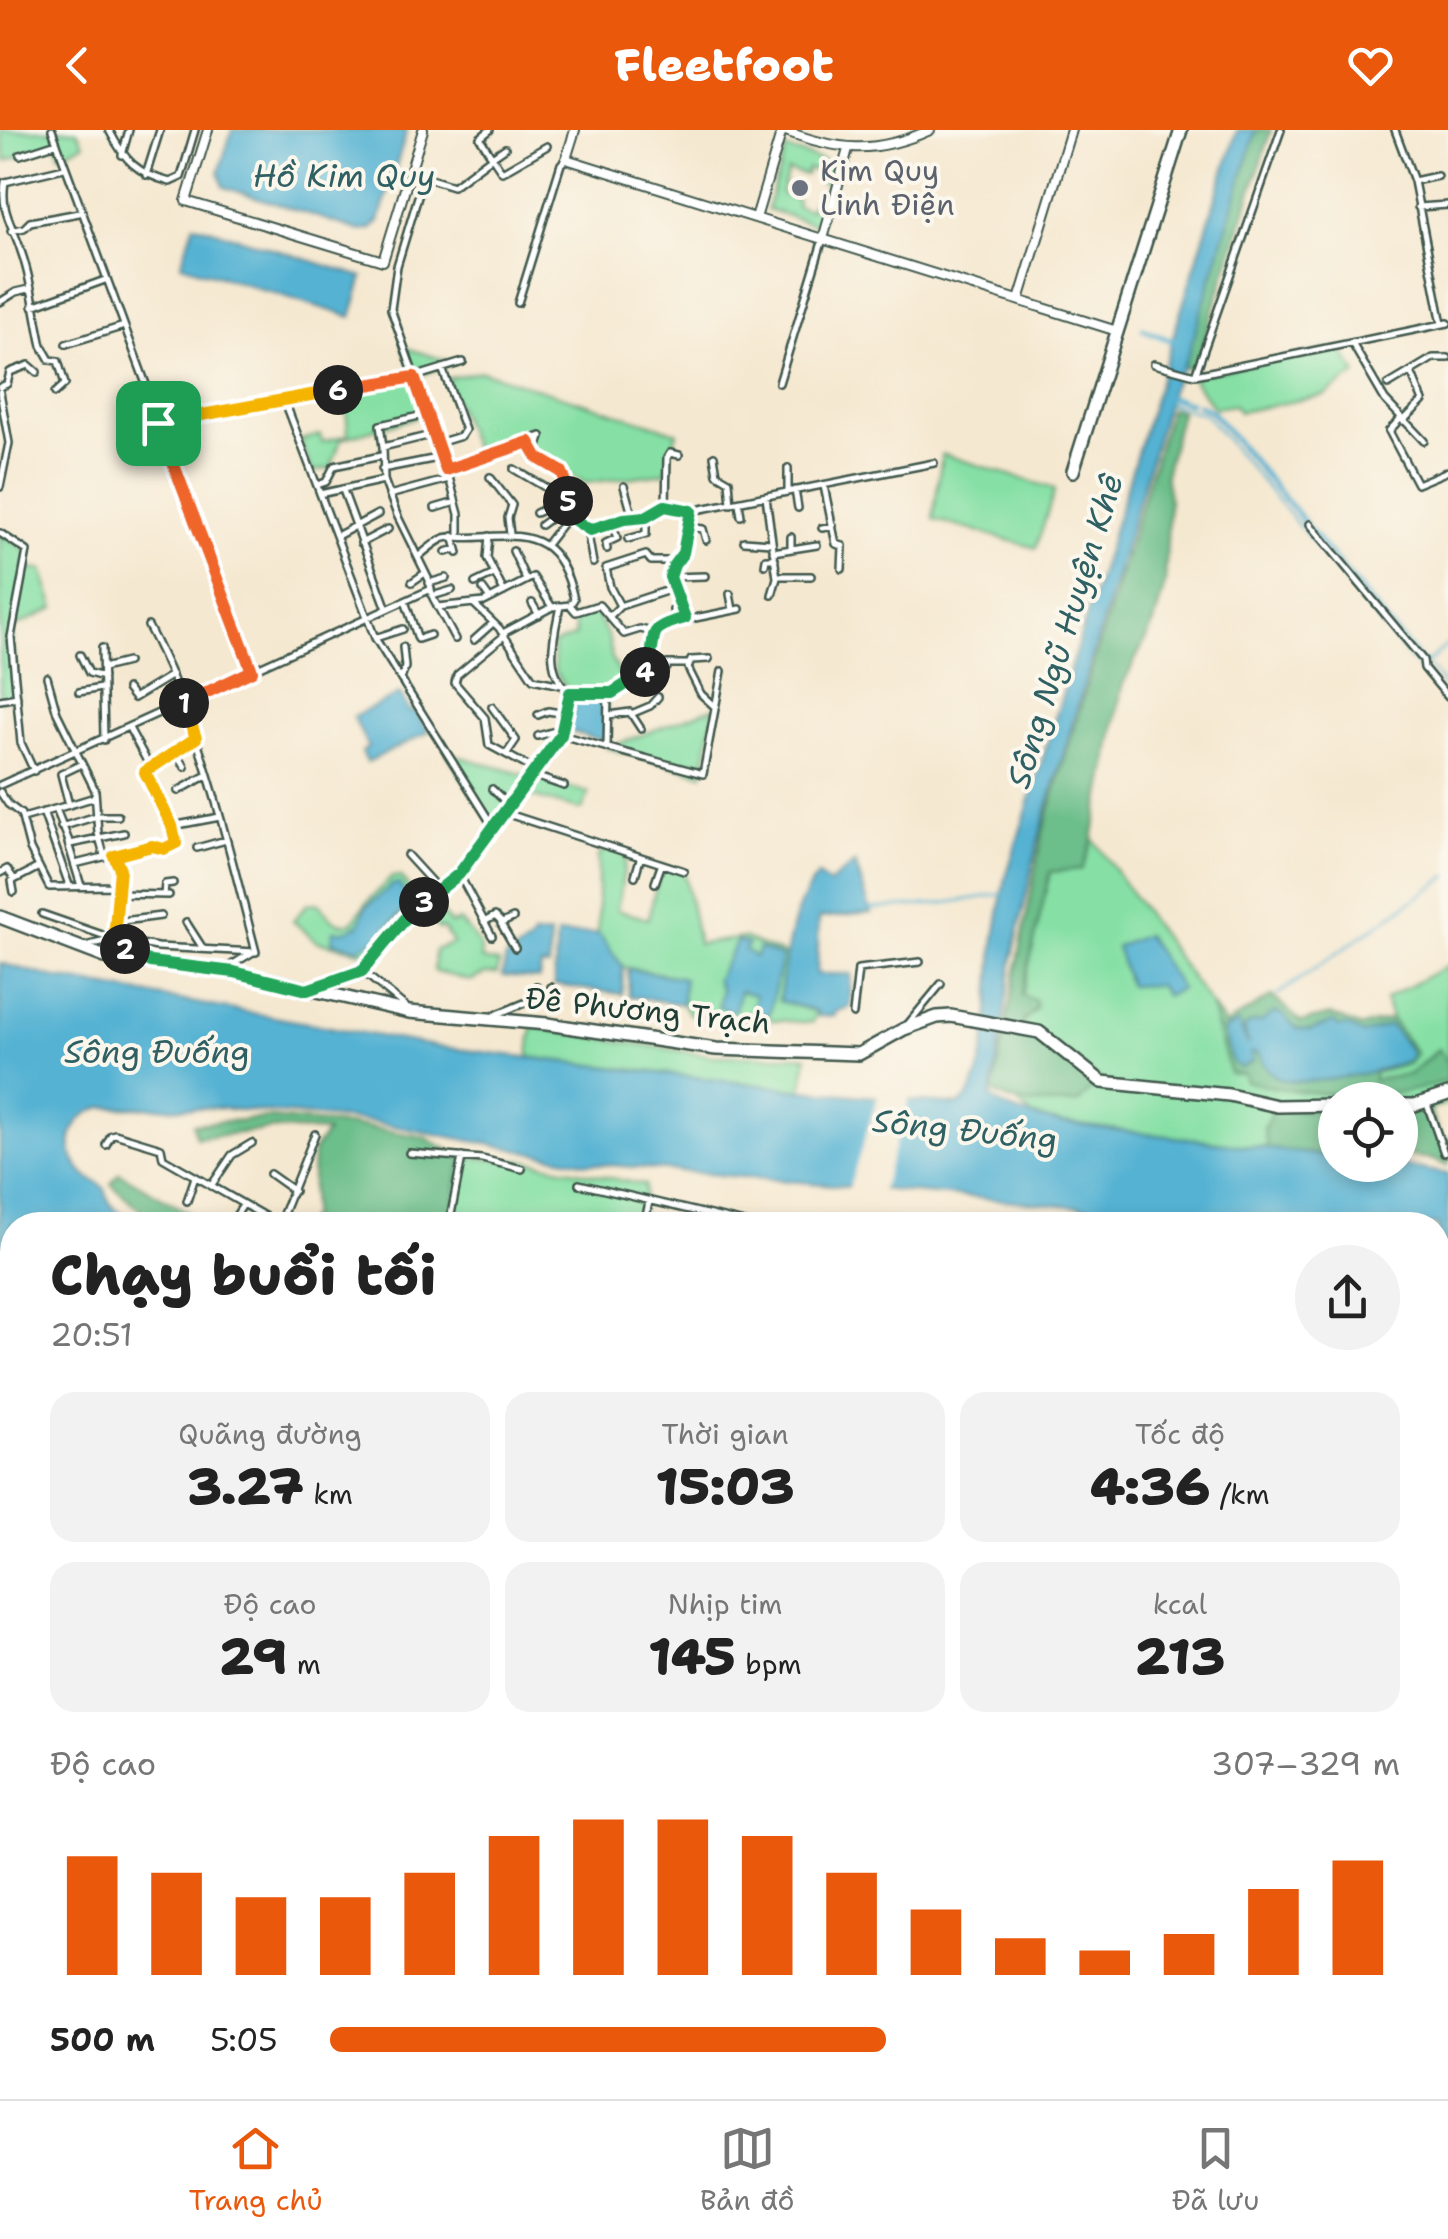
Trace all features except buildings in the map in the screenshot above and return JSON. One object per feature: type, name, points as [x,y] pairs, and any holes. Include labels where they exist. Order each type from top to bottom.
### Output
[{"type":"main road","points":[[1074,471],[1181,130]]},
{"type":"main road","name":"Đê Phương Trạch","points":[[0,917],[105,957],[223,970],[410,1012],[488,1018],[716,1048],[859,1054],[937,1017],[978,1021],[1047,1036],[1102,1082],[1229,1095],[1277,1106],[1318,1106]]},
{"type":"main road","points":[[1418,1103],[1448,1094]]},
{"type":"street","points":[[52,130],[252,671]]},
{"type":"street","points":[[108,130],[122,155],[146,176],[170,182],[181,177],[195,130]]},
{"type":"street","points":[[122,155],[129,130]]},
{"type":"street","points":[[146,176],[160,130]]},
{"type":"street","points":[[208,130],[186,201],[383,261],[424,130]]},
{"type":"street","points":[[490,130],[480,138],[502,172],[548,146]]},
{"type":"street","points":[[518,303],[575,130]]},
{"type":"street","points":[[756,218],[782,130],[848,150],[904,140],[930,130]]},
{"type":"street","points":[[1019,300],[1071,130]]},
{"type":"street","points":[[1195,375],[1281,130]]},
{"type":"street","points":[[1154,364],[1195,375],[1445,324],[1414,182],[1395,130]]},
{"type":"street","points":[[20,155],[57,143]]},
{"type":"street","points":[[446,552],[457,551],[456,502],[391,309],[396,266],[424,177],[454,186],[504,148]]},
{"type":"street","points":[[780,383],[848,150]]},
{"type":"street","points":[[566,158],[1118,331]]},
{"type":"street","points":[[55,393],[65,384],[58,361],[50,360],[42,346],[21,249],[1,212],[4,182],[64,168]]},
{"type":"street","points":[[1414,182],[1437,176]]},
{"type":"street","points":[[1418,207],[1448,206]]},
{"type":"street","points":[[11,231],[30,222],[80,213]]},
{"type":"street","points":[[33,306],[105,280]]},
{"type":"street","points":[[0,302],[16,292],[29,290]]},
{"type":"street","points":[[66,344],[122,326]]},
{"type":"street","points":[[1353,344],[1386,400],[1424,440]]},
{"type":"street","points":[[1388,385],[1434,358],[1448,358]]},
{"type":"street","points":[[158,423],[414,377],[463,362]]},
{"type":"street","points":[[0,488],[9,443],[0,392],[10,372],[29,366],[37,372]]},
{"type":"street","points":[[438,443],[461,436],[465,430],[442,368]]},
{"type":"street","points":[[1412,372],[1422,401],[1390,431],[1417,484],[1448,471]]},
{"type":"street","points":[[284,399],[375,638],[494,828]]},
{"type":"street","points":[[428,414],[380,425],[382,469],[389,495],[426,573],[437,608],[455,639]]},
{"type":"street","points":[[383,447],[435,434]]},
{"type":"street","points":[[446,470],[541,436],[536,450]]},
{"type":"street","points":[[529,442],[538,458],[562,472],[563,492],[573,508],[569,519],[545,546]]},
{"type":"street","points":[[666,506],[667,458],[670,454],[679,455]]},
{"type":"street","points":[[317,485],[326,482],[334,466],[381,456]]},
{"type":"street","points":[[714,456],[716,472],[729,481],[741,516]]},
{"type":"street","points":[[382,469],[442,457]]},
{"type":"street","points":[[536,513],[553,505],[587,529],[646,517],[666,506],[691,511],[934,463]]},
{"type":"street","points":[[514,468],[548,489],[563,492]]},
{"type":"street","points":[[788,468],[798,508]]},
{"type":"street","points":[[490,476],[512,505],[508,518],[510,534]]},
{"type":"street","points":[[389,495],[449,479]]},
{"type":"street","points":[[320,494],[384,480]]},
{"type":"street","points":[[624,486],[633,518]]},
{"type":"street","points":[[824,486],[837,545],[843,546],[842,569]]},
{"type":"street","points":[[343,490],[387,610]]},
{"type":"street","points":[[766,497],[777,576],[772,595]]},
{"type":"street","points":[[436,508],[456,502]]},
{"type":"street","points":[[541,525],[560,511]]},
{"type":"street","points":[[685,618],[670,577],[683,553],[691,511]]},
{"type":"street","points":[[336,537],[378,514]]},
{"type":"street","points":[[820,517],[830,514]]},
{"type":"street","points":[[628,539],[646,534],[646,517]]},
{"type":"street","points":[[608,549],[606,543],[617,538],[612,524]]},
{"type":"street","points":[[1310,524],[1448,696]]},
{"type":"street","points":[[688,527],[703,529],[706,540]]},
{"type":"street","points":[[587,529],[593,563]]},
{"type":"street","points":[[824,532],[833,529]]},
{"type":"street","points":[[361,543],[388,530]]},
{"type":"street","points":[[0,533],[27,551],[11,637],[21,743],[34,771]]},
{"type":"street","points":[[418,557],[444,536],[510,534],[530,536],[562,564],[574,599],[570,605],[539,614],[504,634],[457,675],[455,683],[485,718],[490,744],[564,786]]},
{"type":"street","points":[[488,536],[487,555],[504,592]]},
{"type":"street","points":[[791,538],[791,549]]},
{"type":"street","points":[[744,542],[771,544]]},
{"type":"street","points":[[764,564],[774,555],[791,549],[817,546]]},
{"type":"street","points":[[513,551],[526,580]]},
{"type":"street","points":[[620,606],[606,568],[646,555],[652,561],[676,561]]},
{"type":"street","points":[[412,582],[426,573]]},
{"type":"street","points":[[475,583],[494,574]]},
{"type":"street","points":[[670,577],[705,576]]},
{"type":"street","points":[[777,576],[811,576]]},
{"type":"street","points":[[118,886],[50,886],[30,849],[23,818],[0,788],[430,590],[446,578]]},
{"type":"street","points":[[437,608],[490,600],[534,578],[556,607],[552,652],[554,672],[561,685],[570,693],[608,693],[642,674],[649,664],[654,632],[660,625],[736,609],[730,594]]},
{"type":"street","points":[[609,616],[620,606],[672,588]]},
{"type":"street","points":[[483,589],[490,600]]},
{"type":"street","points":[[430,590],[452,590]]},
{"type":"street","points":[[405,601],[418,639],[430,635]]},
{"type":"street","points":[[532,603],[539,614]]},
{"type":"street","points":[[474,604],[504,634],[533,679],[561,685]]},
{"type":"street","points":[[570,605],[576,612],[602,606],[625,635],[640,629],[654,632]]},
{"type":"street","points":[[673,610],[676,621]]},
{"type":"street","points":[[474,640],[493,623]]},
{"type":"street","points":[[148,626],[172,674],[196,738],[256,952],[223,970]]},
{"type":"street","points":[[375,638],[403,628]]},
{"type":"street","points":[[401,680],[405,667],[402,647]]},
{"type":"street","points":[[102,648],[104,740]]},
{"type":"street","points":[[80,656],[89,674],[102,677]]},
{"type":"street","points":[[649,664],[666,668],[668,664],[710,659]]},
{"type":"street","points":[[104,668],[127,662]]},
{"type":"street","points":[[688,664],[695,684],[715,707]]},
{"type":"street","points":[[538,736],[562,732],[703,774],[722,672]]},
{"type":"street","points":[[127,689],[134,698],[172,674]]},
{"type":"street","points":[[47,677],[57,712],[90,776],[104,855]]},
{"type":"street","points":[[79,692],[102,688]]},
{"type":"street","points":[[307,990],[362,971],[406,918],[459,874],[562,732],[570,693]]},
{"type":"street","points":[[607,748],[608,693]]},
{"type":"street","points":[[610,715],[631,714],[650,706],[658,697]]},
{"type":"street","points":[[0,700],[17,698]]},
{"type":"street","points":[[492,706],[516,740],[507,753]]},
{"type":"street","points":[[538,715],[548,711],[566,714]]},
{"type":"street","points":[[631,714],[641,729]]},
{"type":"street","points":[[129,728],[150,767]]},
{"type":"street","points":[[75,864],[152,846],[164,849],[176,843],[172,826],[145,772],[196,738]]},
{"type":"street","points":[[176,752],[186,767]]},
{"type":"street","points":[[53,763],[62,772],[69,804]]},
{"type":"street","points":[[62,772],[82,764]]},
{"type":"street","points":[[178,791],[207,775]]},
{"type":"street","points":[[492,789],[508,810],[684,871]]},
{"type":"street","points":[[23,818],[96,797]]},
{"type":"street","points":[[56,809],[82,886]]},
{"type":"street","points":[[43,812],[69,886]]},
{"type":"street","points":[[62,827],[97,816],[118,816]]},
{"type":"street","points":[[172,826],[220,818]]},
{"type":"street","points":[[68,843],[124,833]]},
{"type":"street","points":[[198,848],[226,840]]},
{"type":"street","points":[[407,855],[439,890]]},
{"type":"street","points":[[114,856],[120,869],[114,939]]},
{"type":"street","points":[[635,876],[640,858]]},
{"type":"street","points":[[655,883],[661,866]]},
{"type":"street","points":[[14,892],[14,879],[39,867]]},
{"type":"street","points":[[0,873],[7,869],[14,879]]},
{"type":"street","points":[[459,874],[492,936]]},
{"type":"street","points":[[117,894],[167,895],[164,884],[173,883]]},
{"type":"street","points":[[42,914],[114,939],[254,952]]},
{"type":"street","points":[[115,922],[161,916]]},
{"type":"street","points":[[484,922],[495,916],[515,948]]},
{"type":"street","points":[[500,922],[513,918]]},
{"type":"street","points":[[186,922],[202,947]]},
{"type":"street","points":[[68,945],[94,945],[114,939]]},
{"type":"street","points":[[114,939],[150,962]]},
{"type":"street","points":[[853,1014],[860,968],[920,962]]},
{"type":"street","points":[[362,971],[410,1012]]},
{"type":"street","points":[[904,1030],[942,984]]},
{"type":"street","points":[[534,999],[536,986]]},
{"type":"street","points":[[488,1018],[548,996],[551,987]]},
{"type":"street","points":[[1426,1102],[1444,1153]]},
{"type":"street","points":[[106,1145],[112,1134],[162,1148],[162,1158],[256,1212]]},
{"type":"street","points":[[285,1212],[315,1134]]},
{"type":"street","points":[[211,1186],[232,1155],[252,1143]]},
{"type":"street","points":[[409,1153],[522,1169]]},
{"type":"street","points":[[452,1212],[462,1158]]},
{"type":"street","points":[[270,1174],[294,1191]]},
{"type":"street","points":[[187,1202],[195,1177]]},
{"type":"street","points":[[579,1184],[694,1212]]},
{"type":"street","points":[[647,1212],[649,1202]]},
{"type":"street","points":[[237,1212],[242,1204]]},
{"type":"green space","points":[[0,130],[77,130],[84,144],[60,155],[56,143],[6,161]]},
{"type":"green space","points":[[1256,130],[1271,130],[1194,372],[1183,367]]},
{"type":"green space","points":[[786,149],[837,165],[830,185],[819,182],[821,173],[808,169],[806,175],[788,171],[781,194],[798,200],[797,206],[809,210],[813,202],[824,205],[817,225],[767,209]]},
{"type":"green space","points":[[403,347],[455,363],[414,377]]},
{"type":"green space","points":[[1340,347],[1357,374],[1325,395],[1239,412],[1234,405],[1214,408],[1193,380],[1195,375]]},
{"type":"green space","points":[[481,371],[677,432],[665,473],[586,483],[538,458],[529,442],[478,460],[446,379]]},
{"type":"green space","points":[[414,377],[428,414],[341,439],[331,468],[312,472],[300,440],[320,435],[322,442],[348,435],[345,389]]},
{"type":"green space","points":[[1170,408],[1181,411],[1165,475],[1169,497],[1165,584],[1154,623],[1122,686],[1093,839],[1082,869],[1050,872],[1022,995],[1036,1001],[1036,1009],[1023,1022],[1023,1033],[1043,1038],[1100,1080],[1078,1103],[1012,1101],[993,1092],[1042,835]]},
{"type":"green space","points":[[942,454],[1055,489],[1036,548],[933,519]]},
{"type":"green space","points":[[0,533],[27,551],[25,570],[42,569],[55,608],[12,628],[17,697],[0,700]]},
{"type":"green space","points":[[595,611],[609,639],[612,660],[626,684],[612,693],[570,693],[555,672],[553,644],[576,636],[573,618]]},
{"type":"green space","points":[[715,707],[703,774],[607,748]]},
{"type":"green space","points":[[447,753],[589,793],[582,810],[519,793],[494,828]]},
{"type":"green space","points":[[1093,839],[1210,1004],[1231,1073],[1244,1074],[1246,1081],[1270,1086],[1318,1090],[1318,1107],[1264,1129],[1267,1148],[1060,1123],[1031,1115],[1017,1102],[1062,1099],[1100,1081],[1023,1033],[1022,995],[1050,871],[1081,869]]},
{"type":"green space","points":[[609,848],[627,854],[617,910],[648,919],[661,866],[684,871],[698,944],[743,938],[786,955],[779,1001],[817,1012],[812,1023],[689,1014],[682,1004],[684,978],[623,967],[598,933],[598,856]]},
{"type":"green space","points":[[392,877],[401,877],[419,902],[368,953],[316,941],[293,921],[307,904],[318,903],[342,924],[354,921]]},
{"type":"green space","points":[[440,911],[451,924],[460,921],[480,945],[482,960],[499,963],[497,974],[485,974],[470,981],[434,971],[435,950],[453,943],[443,928],[433,922]]},
{"type":"green space","points":[[1448,965],[1448,1064],[1438,1049],[1410,1074],[1374,1081],[1374,1073],[1408,1064],[1416,1054],[1391,1019],[1385,999]]},
{"type":"green space","points":[[1272,996],[1301,1022],[1331,1015],[1361,1027],[1391,1019],[1416,1054],[1408,1064],[1374,1073],[1374,1080],[1410,1074],[1439,1049],[1448,1064],[1448,1079],[1418,1089],[1418,1082],[1318,1082],[1318,1093],[1246,1081],[1244,1074],[1230,1073],[1210,1004],[1225,1025]]},
{"type":"green space","points":[[532,1027],[713,1056],[807,1056],[802,1090],[529,1057]]},
{"type":"green space","points":[[1448,1079],[1448,1104],[1430,1110],[1418,1106],[1418,1085]]},
{"type":"green space","points":[[1426,1101],[1442,1140],[1448,1139],[1448,1166],[1418,1157],[1418,1102]]},
{"type":"green space","points":[[1318,1110],[1318,1155],[1267,1148],[1264,1129],[1272,1111]]},
{"type":"green space","points":[[269,1118],[424,1137],[462,1157],[451,1212],[311,1212],[313,1151],[327,1132],[277,1129],[196,1138],[193,1124]]},
{"type":"green space","points":[[462,1157],[529,1161],[645,1185],[642,1212],[451,1212]]},
{"type":"green space","points":[[119,1173],[187,1212],[144,1212],[111,1184]]},
{"type":"water","name":"Hồ Kim Quy","points":[[232,130],[407,130],[379,221],[371,229],[361,231],[224,187],[219,172]]},
{"type":"water","name":"Sông Đuống","points":[[1237,130],[1256,130],[1188,355],[1172,387],[1039,837],[1014,951],[991,1097],[1014,1111],[1060,1123],[1318,1155],[1318,1182],[1418,1182],[1418,1168],[1448,1174],[1448,1212],[1129,1212],[588,1163],[367,1121],[215,1108],[104,1107],[83,1116],[77,1124],[72,1133],[72,1154],[84,1174],[104,1188],[109,1202],[120,1212],[0,1212],[0,963],[52,977],[440,1047],[957,1105],[968,1096],[983,1056],[995,938],[1006,877]]},
{"type":"water","points":[[194,224],[363,277],[351,317],[181,264]]},
{"type":"water","points":[[400,694],[429,732],[367,762],[362,752],[368,747],[353,717]]},
{"type":"water","points":[[576,699],[607,703],[605,741],[568,731]]},
{"type":"water","points":[[855,863],[871,913],[819,918],[817,974],[851,974],[850,1007],[835,1012],[835,1016],[817,1016],[817,1011],[779,1001],[790,935],[801,903],[818,876],[829,884]]},
{"type":"water","points":[[393,884],[399,884],[411,902],[376,939],[359,948],[332,942],[333,931],[359,925],[365,908]]},
{"type":"water","points":[[598,933],[623,967],[622,994],[554,985],[557,935]]},
{"type":"water","points":[[550,935],[549,967],[541,966],[539,979],[502,976],[506,958],[533,936]]},
{"type":"water","points":[[1146,935],[1181,989],[1166,996],[1158,985],[1129,986],[1116,947]]},
{"type":"water","points":[[737,941],[748,944],[745,950],[756,957],[759,948],[782,957],[769,1015],[753,1013],[755,995],[740,991],[735,1010],[727,1012],[718,1007],[721,991],[716,980]]},
{"type":"water","points":[[628,969],[684,978],[682,1004],[629,996]]},
{"type":"water","points":[[1275,1012],[1284,1015],[1297,1029],[1311,1030],[1334,1022],[1363,1034],[1390,1025],[1411,1058],[1367,1073],[1308,1081],[1276,1077],[1257,1053],[1251,1053],[1253,1061],[1241,1068],[1232,1062],[1223,1030],[1238,1023],[1248,1045],[1244,1028]]},
{"type":"pier","points":[[879,1093],[910,1096],[880,1194],[848,1191]]},
{"type":"waterway","points":[[1143,329],[1177,343]]},
{"type":"waterway","points":[[1164,396],[1181,400]]},
{"type":"waterway","points":[[1166,402],[1180,407]]},
{"type":"waterway","points":[[1185,402],[1190,403]]},
{"type":"waterway","points":[[1198,405],[1211,411],[1306,524]]},
{"type":"waterway","points":[[1183,408],[1205,414],[1300,527]]},
{"type":"waterway","points":[[1303,530],[1405,653]]},
{"type":"waterway","points":[[1310,530],[1421,663],[1426,663]]},
{"type":"waterway","points":[[1426,664],[1448,644]]},
{"type":"waterway","points":[[1407,656],[1437,687]]},
{"type":"waterway","points":[[1429,667],[1448,690]]},
{"type":"waterway","points":[[1277,995],[1448,876]]},
{"type":"waterway","points":[[870,909],[1003,894]]},
{"type":"place","name":"Kim Quy Linh Điện","points":[[800,188]]},
{"type":"route","points":[[414,377],[446,470],[529,442],[538,458],[562,472],[563,492],[573,508],[570,517],[587,529],[646,517],[665,506],[691,511],[683,553],[670,577],[685,618],[655,630],[648,668],[642,674],[612,693],[570,693],[561,735],[494,828],[459,874],[406,918],[356,975],[307,990],[234,972],[150,962],[114,939],[120,869],[114,856],[152,846],[164,849],[176,843],[172,826],[145,772],[196,738],[184,702],[252,671],[158,423],[414,377]]},
{"type":"water label","name":"Sông Ngũ Huyện Khê","points":[[1065,631]]}]
